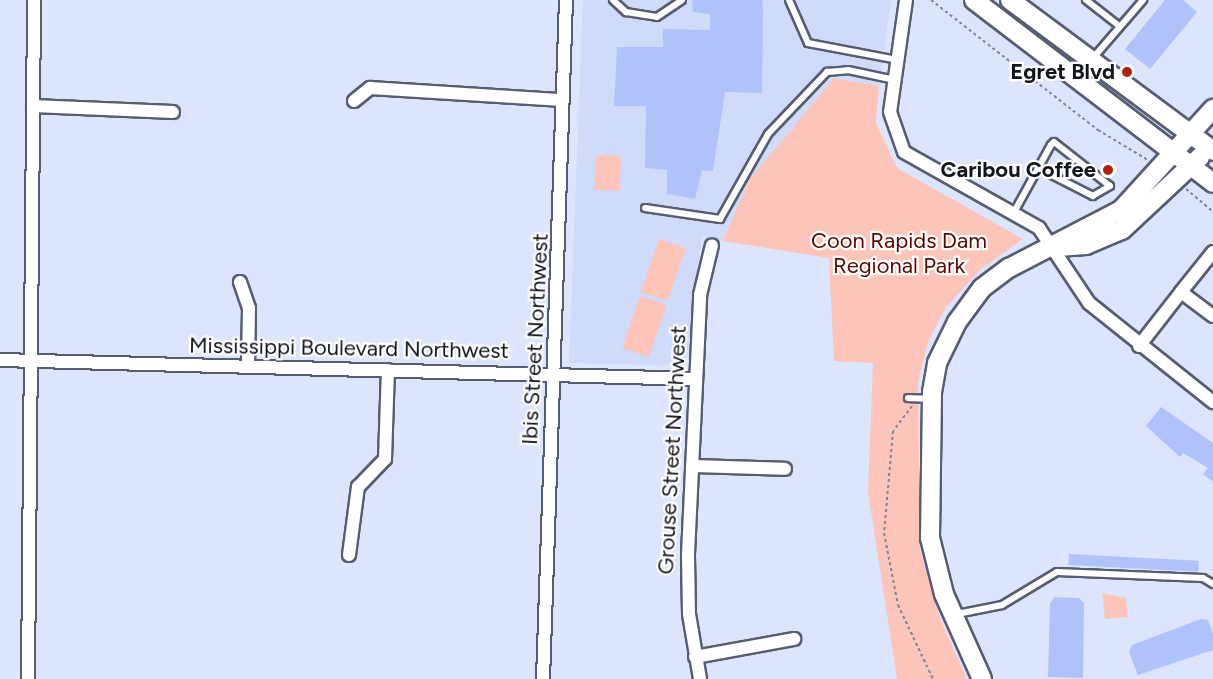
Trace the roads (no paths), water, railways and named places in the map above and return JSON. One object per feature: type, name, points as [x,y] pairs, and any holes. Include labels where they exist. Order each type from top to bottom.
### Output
[{"type":"street","points":[[28,679],[34,0]]},
{"type":"street","name":"Ibis Street Northwest","points":[[543,679],[556,374],[566,0]]},
{"type":"street","points":[[906,0],[891,120],[904,152],[1039,228],[1089,303],[1139,346],[1213,402]]},
{"type":"street","points":[[974,0],[1213,183]]},
{"type":"street","points":[[1020,3],[1091,61],[1192,135],[1212,147],[1122,230],[1086,245],[1053,247]]},
{"type":"street","points":[[354,101],[370,88],[563,100]]},
{"type":"street","points":[[33,106],[173,112]]},
{"type":"street","points":[[982,679],[953,616],[929,528],[932,399],[937,363],[974,296],[999,274],[1121,210],[1192,135],[1213,109]]},
{"type":"street","name":"Grouse Street Northwest","points":[[700,679],[695,657],[687,580],[700,295],[712,245]]},
{"type":"street","points":[[1139,346],[1213,252]]},
{"type":"street","points":[[240,282],[249,308],[248,367]]},
{"type":"street","points":[[1181,292],[1213,316]]},
{"type":"street","name":"Mississippi Boulevard Northwest","points":[[0,360],[696,379]]},
{"type":"street","points":[[349,555],[358,487],[385,459],[388,370]]},
{"type":"street","points":[[692,466],[785,469]]},
{"type":"street","points":[[695,657],[794,639]]},
{"type":"lane","points":[[613,0],[626,12],[657,17],[682,0]]},
{"type":"lane","points":[[789,0],[808,43],[898,61]]},
{"type":"lane","points":[[1086,0],[1118,25]]},
{"type":"lane","points":[[1091,61],[1118,25],[1143,0]]},
{"type":"lane","points":[[645,207],[720,219],[768,134],[826,72],[848,70],[895,80]]},
{"type":"lane","points":[[1013,214],[1038,168],[1051,145],[1059,143],[1110,186],[1093,196],[1038,168]]},
{"type":"lane","points":[[908,398],[932,399]]},
{"type":"lane","points":[[953,616],[1002,605],[1057,572],[1203,578],[1213,584]]},
{"type":"place","name":"Egret Blvd","points":[[1127,72]]},
{"type":"place","name":"Caribou Coffee","points":[[1108,170]]},
{"type":"park label","name":"Coon Rapids Dam Regional Park","points":[[899,252]]}]
